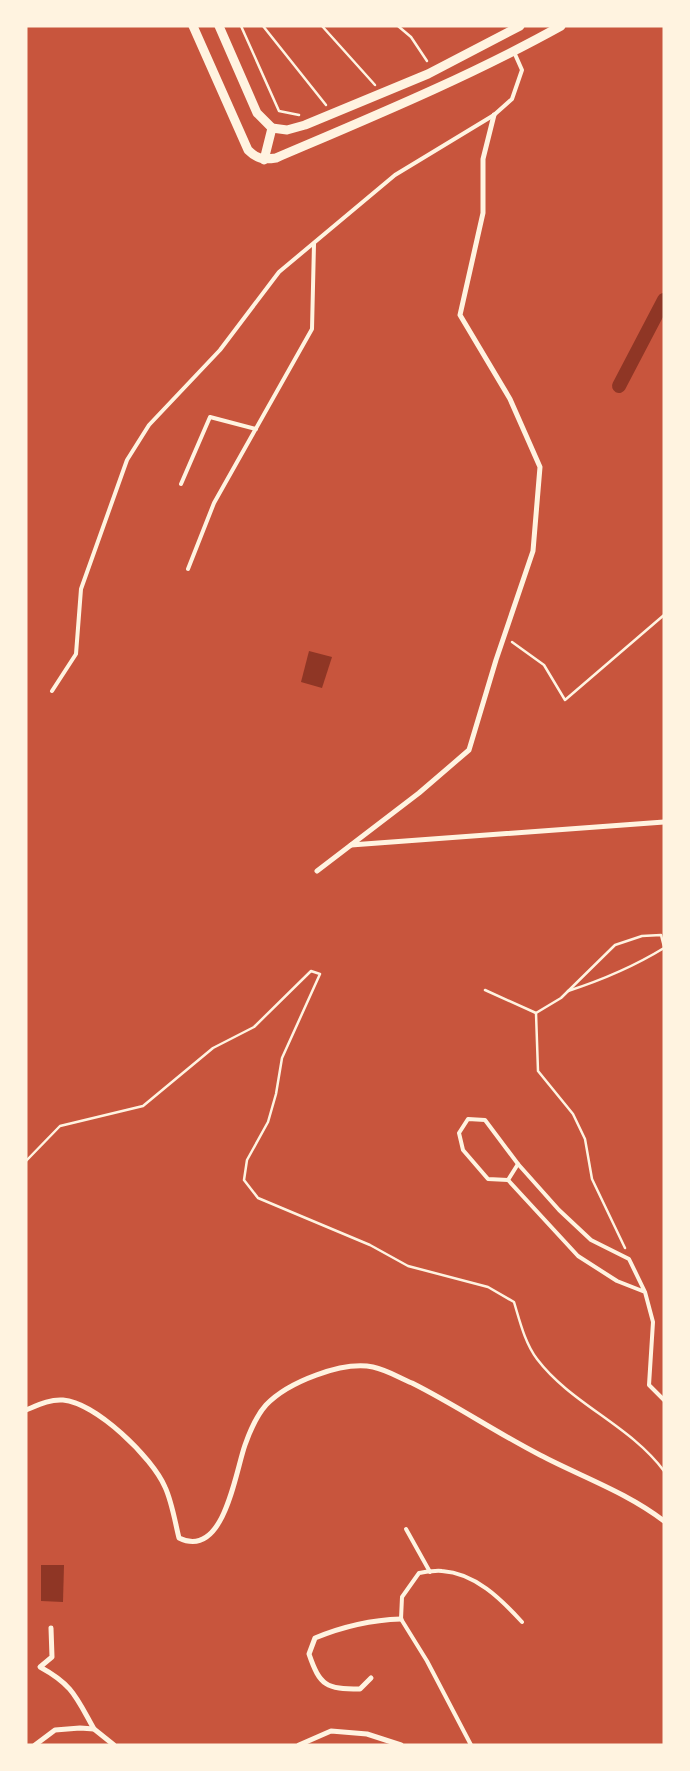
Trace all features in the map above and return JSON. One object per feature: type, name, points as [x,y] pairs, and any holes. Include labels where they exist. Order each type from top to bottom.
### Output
[{"type":"street","points":[[193,26],[248,150],[256,158],[264,160],[276,158],[427,93],[514,52],[561,26]]},
{"type":"street","points":[[219,26],[257,113],[272,128],[287,130],[305,125],[428,74],[520,26]]},
{"type":"street","points":[[317,871],[419,793],[469,750],[504,636],[533,551],[540,467],[510,399],[460,315],[483,213],[483,159],[494,114]]},
{"type":"street","points":[[264,160],[272,128]]},
{"type":"street","points":[[351,845],[664,822]]},
{"type":"street","points":[[26,1410],[44,1402],[63,1400],[83,1406],[108,1422],[152,1465],[166,1487],[178,1538],[189,1543],[205,1540],[219,1524],[229,1500],[252,1426],[265,1406],[280,1392],[303,1380],[342,1369],[362,1366],[391,1374],[426,1390],[541,1456],[627,1496],[664,1521]]},
{"type":"street","points":[[371,1678],[360,1689],[337,1689],[317,1677],[309,1654],[315,1638],[339,1628],[371,1620],[401,1619]]},
{"type":"street","points":[[52,1628],[52,1656],[40,1667],[60,1678],[75,1694],[94,1729],[114,1745]]},
{"type":"street","points":[[34,1745],[54,1730],[94,1729]]},
{"type":"street","points":[[299,1745],[331,1731],[367,1734],[401,1745]]},
{"type":"lane","points":[[52,691],[76,654],[81,589],[127,460],[149,425],[220,350],[279,272],[395,175],[494,114],[512,99],[522,70],[514,52]]},
{"type":"lane","points":[[188,569],[214,503],[312,330],[314,244]]},
{"type":"lane","points":[[181,484],[210,417],[256,429]]},
{"type":"lane","points":[[645,1292],[617,1281],[578,1256],[508,1180],[488,1179],[462,1150],[460,1133],[468,1119],[485,1120],[518,1164],[559,1210],[591,1240],[630,1259],[645,1292],[653,1322],[648,1385],[664,1400]]},
{"type":"lane","points":[[508,1180],[518,1164]]},
{"type":"lane","points":[[406,1529],[430,1572]]},
{"type":"lane","points":[[471,1745],[427,1661],[401,1619],[402,1597],[419,1573],[442,1571],[468,1577],[501,1599],[522,1622]]},
{"type":"path","points":[[241,26],[279,111],[304,116]]},
{"type":"path","points":[[263,26],[326,105]]},
{"type":"path","points":[[322,26],[374,84]]},
{"type":"path","points":[[398,26],[411,37],[427,61]]},
{"type":"path","points":[[418,65],[435,57]]},
{"type":"path","points":[[366,88],[383,81]]},
{"type":"path","points":[[319,109],[334,102]]},
{"type":"path","points":[[504,636],[544,665],[565,700],[664,614]]},
{"type":"path","points":[[536,1012],[561,998],[567,992],[615,945],[642,936],[661,935],[664,947],[641,962],[602,980],[567,992]]},
{"type":"path","points":[[26,1161],[60,1126],[143,1106],[213,1048],[254,1027],[311,971],[320,974],[282,1058],[274,1104],[268,1122],[248,1160],[244,1180],[258,1198],[370,1245],[408,1266],[488,1287],[514,1302],[525,1336],[537,1359],[560,1383],[636,1442],[664,1471]]},
{"type":"path","points":[[485,990],[536,1012]]},
{"type":"path","points":[[536,1012],[538,1071],[573,1114],[585,1139],[592,1179],[630,1259]]},
{"type":"shaded area","points":[[309,651],[332,657],[322,688],[301,682]]},
{"type":"shaded area","points":[[41,1565],[64,1565],[63,1602],[41,1601]]},
{"type":"waterway","points":[[619,386],[664,300]]}]
